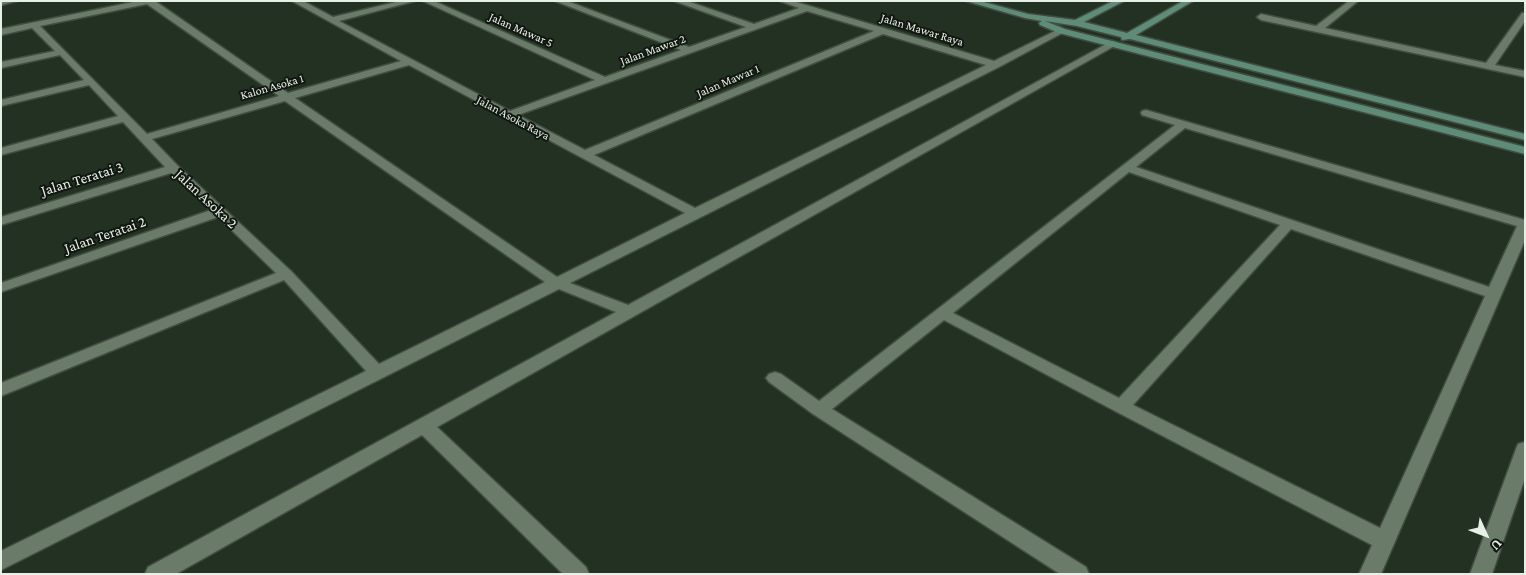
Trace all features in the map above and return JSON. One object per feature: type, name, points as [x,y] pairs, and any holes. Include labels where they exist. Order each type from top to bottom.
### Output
[{"type":"street","points":[[1,4],[13,1]]},
{"type":"street","points":[[1,32],[150,1],[556,283],[628,312]]},
{"type":"street","name":"Jalan Asoka Raya","points":[[296,1],[694,213]]},
{"type":"street","points":[[332,20],[411,1]]},
{"type":"street","name":"Jalan Mawar 5","points":[[427,1],[605,81]]},
{"type":"street","points":[[559,1],[689,50]]},
{"type":"street","points":[[678,1],[755,27]]},
{"type":"street","name":"Jalan Mawar Raya","points":[[784,1],[996,65]]},
{"type":"street","points":[[970,1],[1028,16],[1077,23],[1525,137]]},
{"type":"street","points":[[1,562],[378,374],[694,213],[996,65],[1120,1]]},
{"type":"street","points":[[156,574],[1129,36],[1189,1]]},
{"type":"street","points":[[1318,29],[1354,1]]},
{"type":"street","name":"Jalan Mawar 2","points":[[508,115],[807,8]]},
{"type":"street","points":[[1489,66],[1525,15]]},
{"type":"street","points":[[1028,16],[1062,31],[1525,151]]},
{"type":"street","points":[[1261,17],[1525,74]]},
{"type":"street","name":"Jalan Asoka 2","points":[[34,25],[91,81],[173,168],[286,274],[378,374]]},
{"type":"street","name":"Jalan Mawar 1","points":[[583,155],[882,31]]},
{"type":"street","points":[[1,66],[62,52]]},
{"type":"street","name":"Kalon Asoka 1","points":[[145,138],[408,62]]},
{"type":"street","points":[[1,103],[91,81]]},
{"type":"street","points":[[1146,113],[1525,224],[1370,574]]},
{"type":"street","points":[[1,152],[125,118]]},
{"type":"street","points":[[819,410],[944,314],[1183,124]]},
{"type":"street","name":"Jalan Teratai 3","points":[[1,220],[173,168]]},
{"type":"street","points":[[1128,168],[1494,294]]},
{"type":"street","name":"Jalan Teratai 2","points":[[1,288],[219,212]]},
{"type":"street","points":[[1121,407],[1288,224]]},
{"type":"street","points":[[1,390],[286,274]]},
{"type":"street","points":[[944,314],[1121,407],[1385,541]]},
{"type":"street","points":[[775,378],[819,410],[1078,574]]},
{"type":"street","points":[[424,426],[578,574]]},
{"type":"street","points":[[1481,574],[1525,449]]}]
